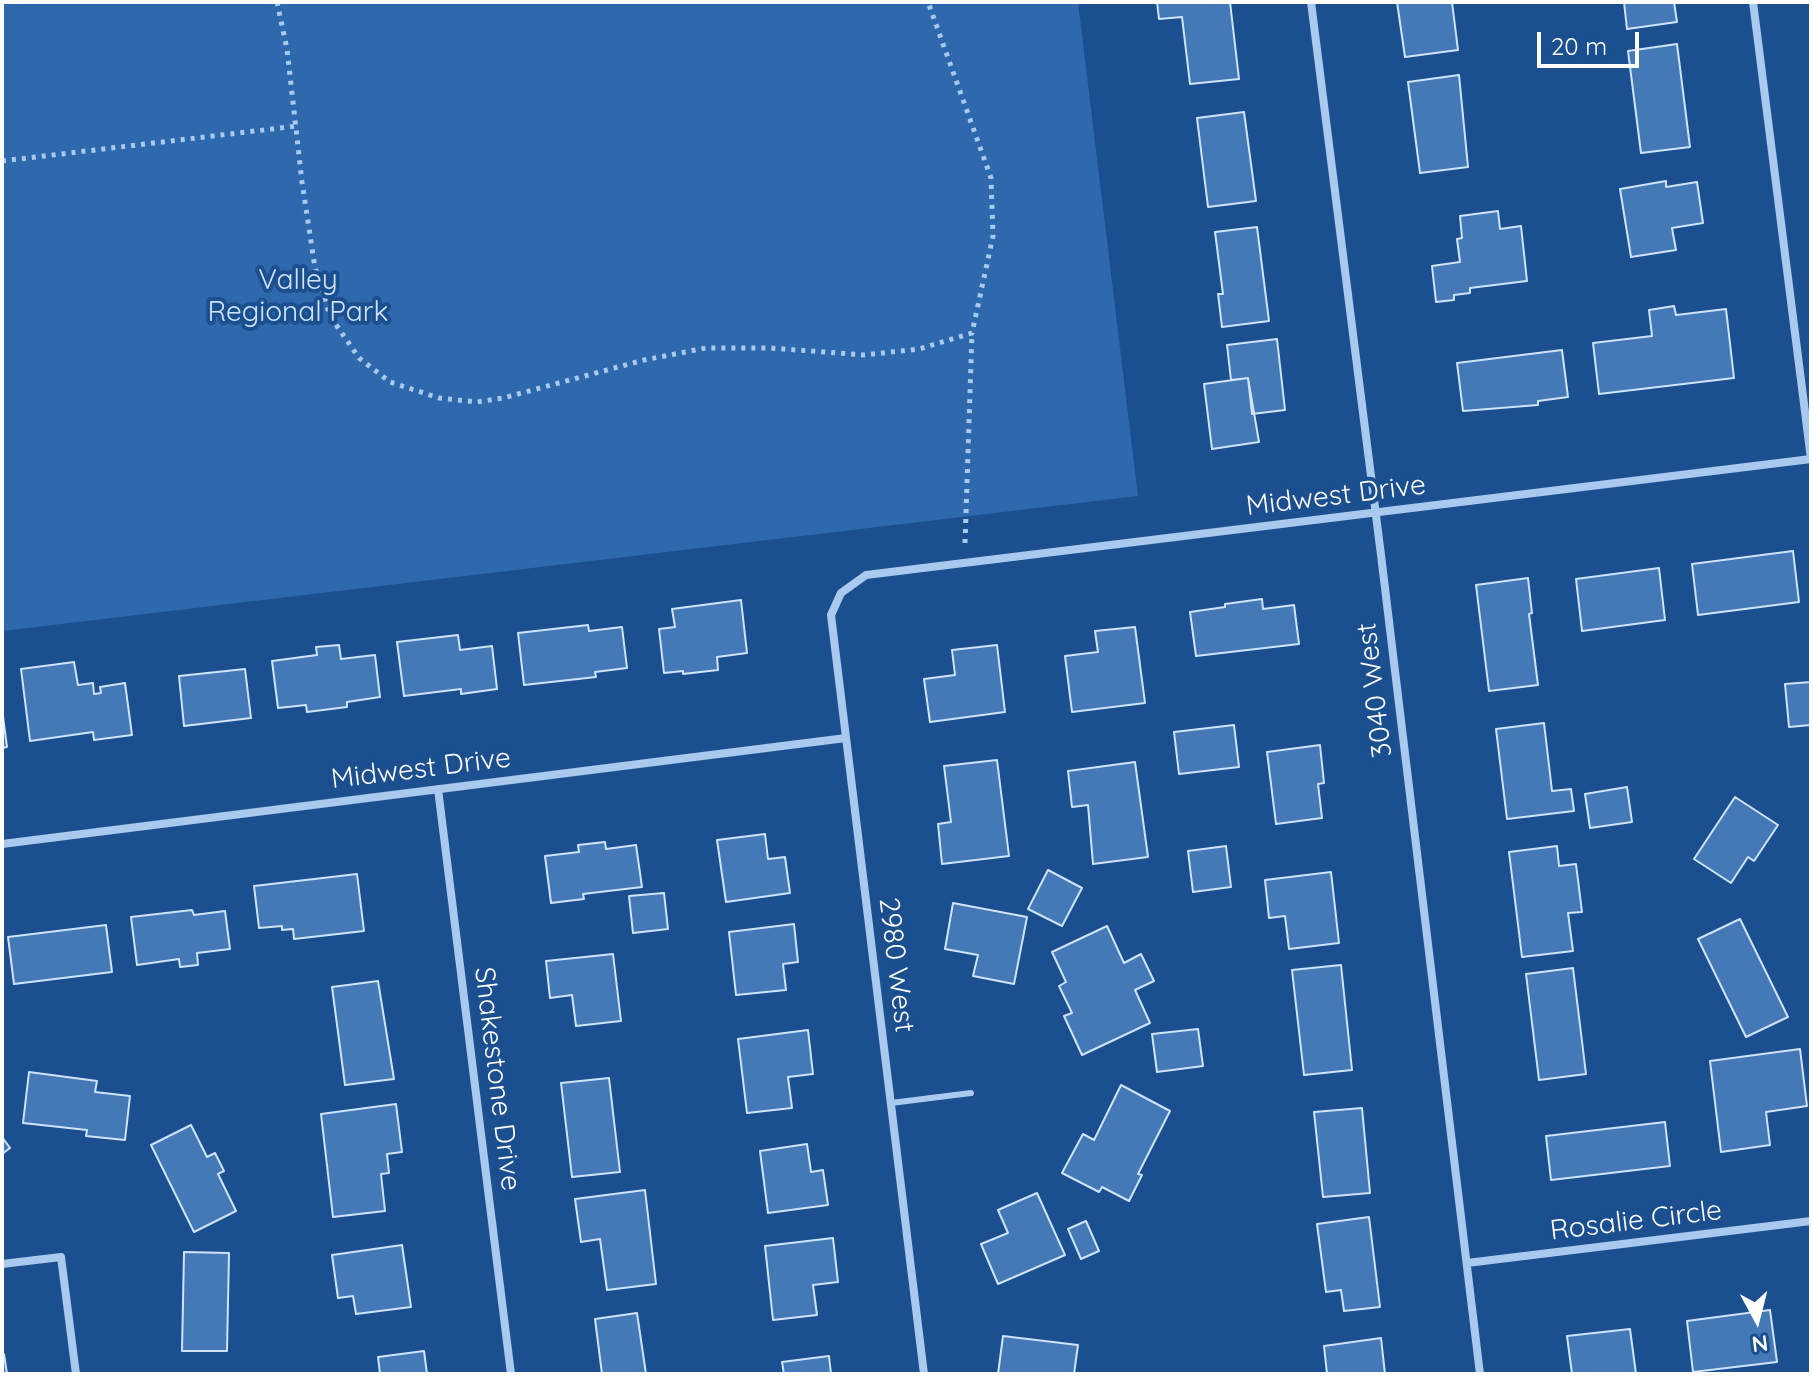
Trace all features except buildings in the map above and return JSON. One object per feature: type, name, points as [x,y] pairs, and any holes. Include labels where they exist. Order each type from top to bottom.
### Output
[{"type":"street","name":"3040 West","points":[[1311,2],[1480,1374]]},
{"type":"street","points":[[1753,2],[1811,459]]},
{"type":"street","name":"Midwest Drive","points":[[866,575],[1811,459]]},
{"type":"street","name":"2980 West","points":[[866,575],[841,593],[831,615],[924,1374]]},
{"type":"street","name":"Midwest Drive","points":[[2,844],[846,738]]},
{"type":"street","name":"Shakestone Drive","points":[[438,789],[511,1374]]},
{"type":"street","name":"Rosalie Circle","points":[[1467,1263],[1811,1221]]},
{"type":"street","points":[[2,1264],[61,1257],[76,1374]]},
{"type":"lane","points":[[891,1103],[971,1093]]},
{"type":"path","points":[[277,2],[287,49],[315,268],[330,316],[359,358],[390,382],[439,398],[477,402],[503,398],[644,360],[706,348],[770,348],[864,355],[919,349],[972,333]]},
{"type":"path","points":[[928,2],[991,178],[993,236],[972,333],[964,563]]},
{"type":"path","points":[[2,161],[297,126]]},
{"type":"green space","name":"Valley Regional Park","points":[[2,2],[1078,2],[1138,496],[2,631]]}]
